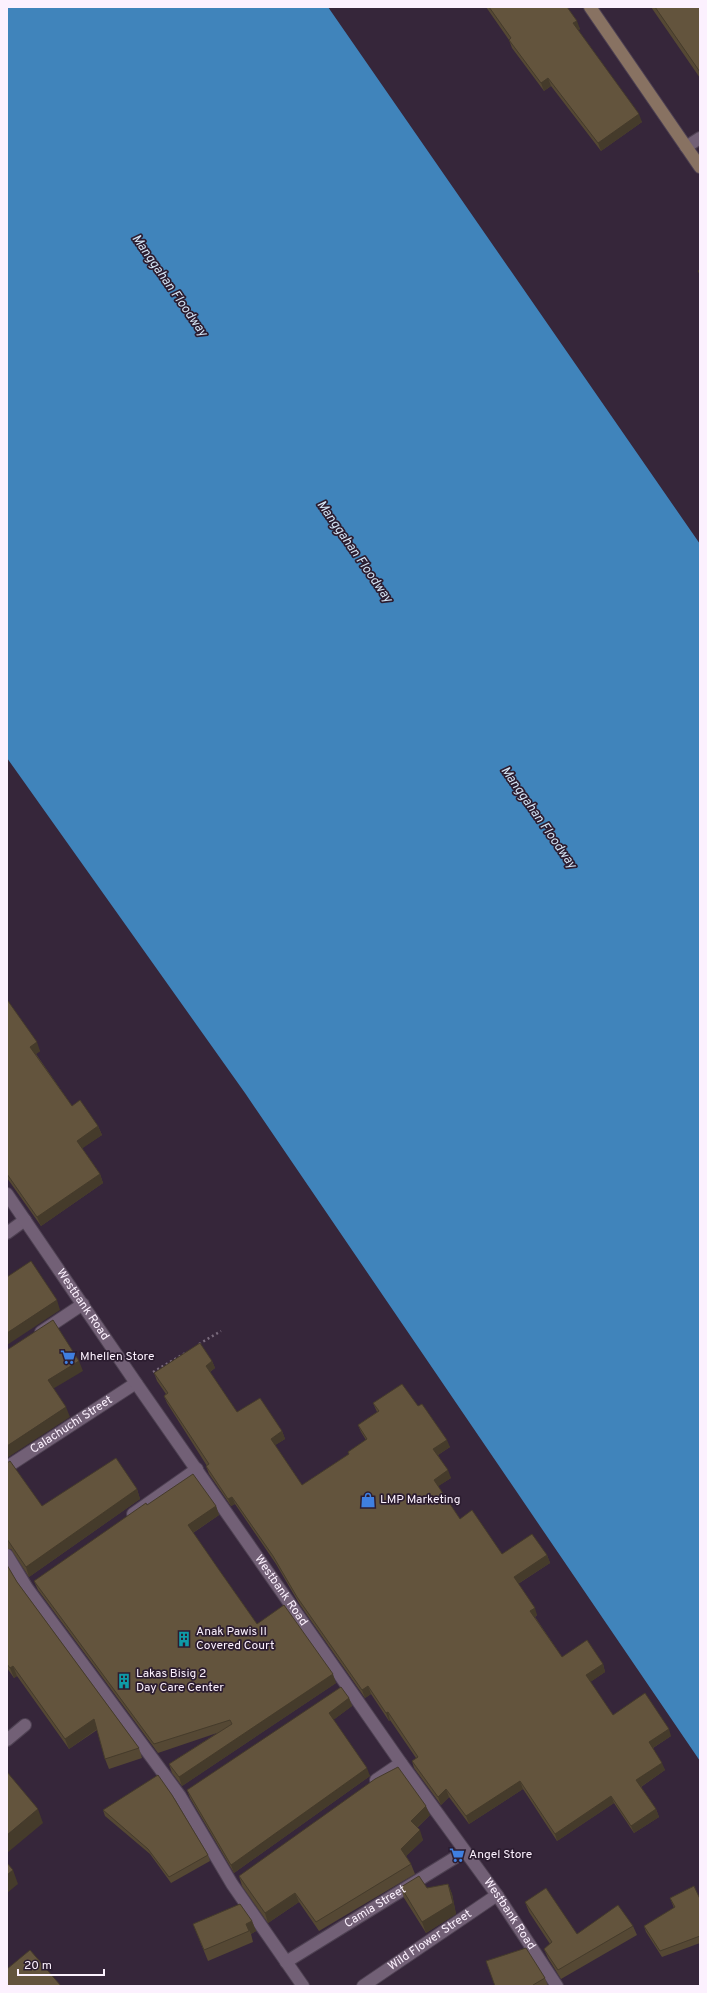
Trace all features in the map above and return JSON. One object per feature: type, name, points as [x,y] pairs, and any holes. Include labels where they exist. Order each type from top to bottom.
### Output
[{"type":"main road","points":[[593,8],[700,167]]},
{"type":"street","points":[[686,147],[700,138]]},
{"type":"street","name":"Westbank Road","points":[[7,1194],[136,1383],[401,1763],[464,1852],[497,1895],[557,1986]]},
{"type":"street","points":[[7,1233],[25,1220]]},
{"type":"street","points":[[32,1338],[83,1304]]},
{"type":"street","name":"Calachuchi Street","points":[[7,1467],[136,1383]]},
{"type":"street","points":[[126,1519],[197,1469]]},
{"type":"street","points":[[7,1556],[31,1585],[184,1794],[232,1884],[303,1986]]},
{"type":"street","points":[[336,1691],[347,1684]]},
{"type":"street","points":[[7,1740],[25,1725]]},
{"type":"street","points":[[369,1785],[401,1763]]},
{"type":"street","name":"Camia Street","points":[[286,1962],[464,1852]]},
{"type":"street","points":[[232,1884],[245,1875]]},
{"type":"street","name":"Wild Flower Street","points":[[362,1986],[497,1895]]},
{"type":"path","points":[[195,1347],[221,1331]]},
{"type":"path","points":[[136,1383],[188,1351]]},
{"type":"water","name":"Manggahan Floodway","points":[[7,7],[328,7],[700,544],[700,1761],[245,1093],[7,758]]},
{"type":"building","points":[[489,7],[567,7],[577,21],[573,23],[639,114],[598,143],[548,78],[541,83],[509,40],[511,38]]},
{"type":"building","points":[[655,7],[700,7],[700,72]]},
{"type":"building","points":[[8,1001],[37,1042],[30,1047],[72,1106],[80,1100],[98,1126],[77,1141],[100,1174],[37,1217],[7,1174]]},
{"type":"building","points":[[31,1261],[57,1300],[7,1333],[7,1277]]},
{"type":"building","points":[[53,1320],[79,1361],[48,1380],[66,1407],[7,1446],[7,1350]]},
{"type":"building","points":[[200,1343],[212,1361],[206,1366],[237,1412],[260,1398],[282,1431],[271,1439],[302,1485],[349,1454],[348,1452],[367,1439],[358,1425],[379,1411],[373,1403],[402,1384],[418,1406],[422,1404],[447,1440],[433,1449],[448,1470],[434,1480],[460,1519],[472,1510],[502,1554],[532,1534],[547,1555],[514,1577],[535,1608],[530,1611],[562,1657],[587,1640],[603,1664],[586,1675],[613,1715],[645,1693],[669,1729],[649,1742],[662,1763],[636,1780],[656,1809],[631,1826],[611,1796],[555,1834],[520,1781],[466,1816],[446,1789],[438,1797],[412,1761],[418,1757],[388,1712],[386,1713],[368,1686],[362,1690],[297,1597],[273,1556],[232,1497],[228,1499],[206,1466],[209,1464],[164,1396],[168,1393],[154,1373]]},
{"type":"building","points":[[116,1458],[137,1489],[26,1567],[7,1539],[7,1463],[10,1461],[42,1506]]},
{"type":"building","points":[[193,1474],[216,1506],[188,1525],[217,1567],[257,1624],[284,1605],[333,1674],[179,1777],[169,1764],[232,1724],[230,1720],[154,1744],[34,1581],[146,1503],[147,1505]]},
{"type":"building","points":[[7,1565],[17,1582],[139,1748],[105,1759],[94,1719],[65,1739],[13,1666],[10,1668],[7,1664]]},
{"type":"building","points":[[341,1687],[349,1698],[329,1713],[367,1768],[231,1865],[187,1790]]},
{"type":"building","points":[[398,1767],[426,1806],[411,1821],[420,1830],[401,1849],[411,1864],[316,1922],[295,1893],[265,1913],[239,1876],[375,1779]]},
{"type":"building","points":[[7,1772],[38,1809],[7,1835]]},
{"type":"building","points":[[158,1775],[172,1795],[208,1855],[169,1877],[148,1849],[103,1810]]},
{"type":"building","points":[[7,1863],[13,1870],[7,1875]]},
{"type":"building","points":[[419,1876],[427,1888],[448,1884],[453,1903],[422,1922],[401,1887]]},
{"type":"building","points":[[694,1886],[700,1899],[700,1936],[660,1951],[644,1926],[675,1907],[670,1898]]},
{"type":"building","points":[[546,1888],[577,1934],[618,1905],[633,1926],[558,1970],[544,1949],[552,1942],[525,1902]]},
{"type":"building","points":[[240,1904],[252,1921],[246,1924],[249,1931],[204,1950],[193,1924]]},
{"type":"building","points":[[526,1948],[545,1978],[533,1986],[495,1986],[486,1961]]},
{"type":"building","points":[[30,1950],[61,1986],[7,1986],[7,1969]]},
{"type":"place","name":"Mhellen Store","points":[[68,1357]]},
{"type":"place","name":"LMP Marketing","points":[[368,1500]]},
{"type":"place","name":"Anak Pawis II Covered Court","points":[[184,1639]]},
{"type":"place","name":"Lakas Bisig 2 Day Care Center","points":[[124,1681]]},
{"type":"place","name":"Angel Store","points":[[457,1855]]}]
